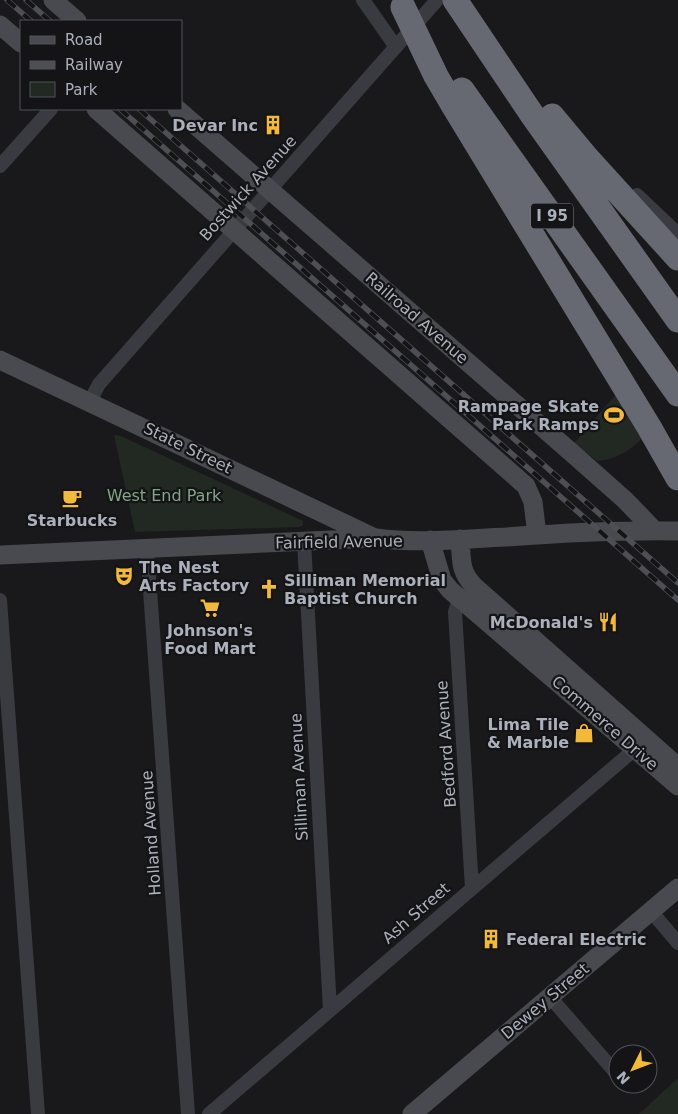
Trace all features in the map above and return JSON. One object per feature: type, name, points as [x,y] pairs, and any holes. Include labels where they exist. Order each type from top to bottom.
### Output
[{"type":"highway","points":[[449,1],[518,73],[587,158],[678,258]]},
{"type":"highway","name":"I 95","points":[[449,1],[678,320]]},
{"type":"highway","points":[[401,4],[423,42],[454,105],[657,439],[678,478]]},
{"type":"highway","name":"I 95","points":[[423,42],[678,394]]},
{"type":"main road","points":[[53,0],[76,20]]},
{"type":"main road","points":[[0,25],[20,43]]},
{"type":"main road","points":[[97,110],[526,486],[533,502],[537,535]]},
{"type":"main road","name":"Railroad Avenue","points":[[178,110],[572,453],[625,500],[655,530]]},
{"type":"main road","name":"State Street","points":[[0,360],[376,538]]},
{"type":"main road","points":[[310,542],[326,529],[324,513]]},
{"type":"main road","name":"Fairfield Avenue","points":[[0,555],[376,538],[396,541],[655,530],[678,531]]},
{"type":"main road","name":"Commerce Drive","points":[[460,539],[462,566],[466,578],[538,654],[641,744],[678,786]]},
{"type":"main road","name":"Commerce Drive","points":[[430,540],[442,580],[459,598],[538,654]]},
{"type":"main road","name":"Commerce Drive","points":[[641,744],[678,767]]},
{"type":"main road","name":"Dewey Street","points":[[412,1114],[678,888]]},
{"type":"street","points":[[363,0],[396,48]]},
{"type":"street","name":"Bostwick Avenue","points":[[90,402],[98,384],[396,48],[449,1]]},
{"type":"street","points":[[0,166],[50,110]]},
{"type":"street","points":[[618,177],[678,234]]},
{"type":"street","name":"Silliman Avenue","points":[[310,542],[330,1010]]},
{"type":"street","name":"Holland Avenue","points":[[147,549],[175,911],[188,1114]]},
{"type":"street","name":"Bedford Avenue","points":[[459,598],[455,612],[472,888]]},
{"type":"street","points":[[0,600],[38,1114]]},
{"type":"street","name":"Ash Street","points":[[208,1114],[641,744]]},
{"type":"street","points":[[651,911],[678,943]]},
{"type":"street","points":[[550,997],[608,1064]]},
{"type":"green space","name":"Rampage Skate Park Ramps","points":[[617,393],[644,437],[622,454],[597,461],[574,443]]},
{"type":"green space","name":"West End Park","points":[[114,435],[121,436],[303,521],[303,525],[300,527],[135,532]]},
{"type":"green space","points":[[678,1078],[678,1114],[639,1114]]},
{"type":"railway","points":[[7,0],[30,20]]},
{"type":"railway","points":[[26,0],[49,20]]},
{"type":"railway","points":[[121,110],[678,600]]},
{"type":"railway","points":[[140,110],[678,583]]},
{"type":"place","name":"Devar Inc","points":[[273,125]]},
{"type":"place","name":"Rampage Skate Park Ramps","points":[[614,415]]},
{"type":"place","name":"Starbucks","points":[[72,498]]},
{"type":"place","name":"The Nest Arts Factory","points":[[124,576]]},
{"type":"place","name":"Silliman Memorial Baptist Church","points":[[269,589]]},
{"type":"place","name":"Johnson's Food Mart","points":[[210,608]]},
{"type":"place","name":"McDonald's","points":[[608,622]]},
{"type":"place","name":"Lima Tile & Marble","points":[[584,733]]},
{"type":"place","name":"Federal Electric","points":[[491,939]]}]
